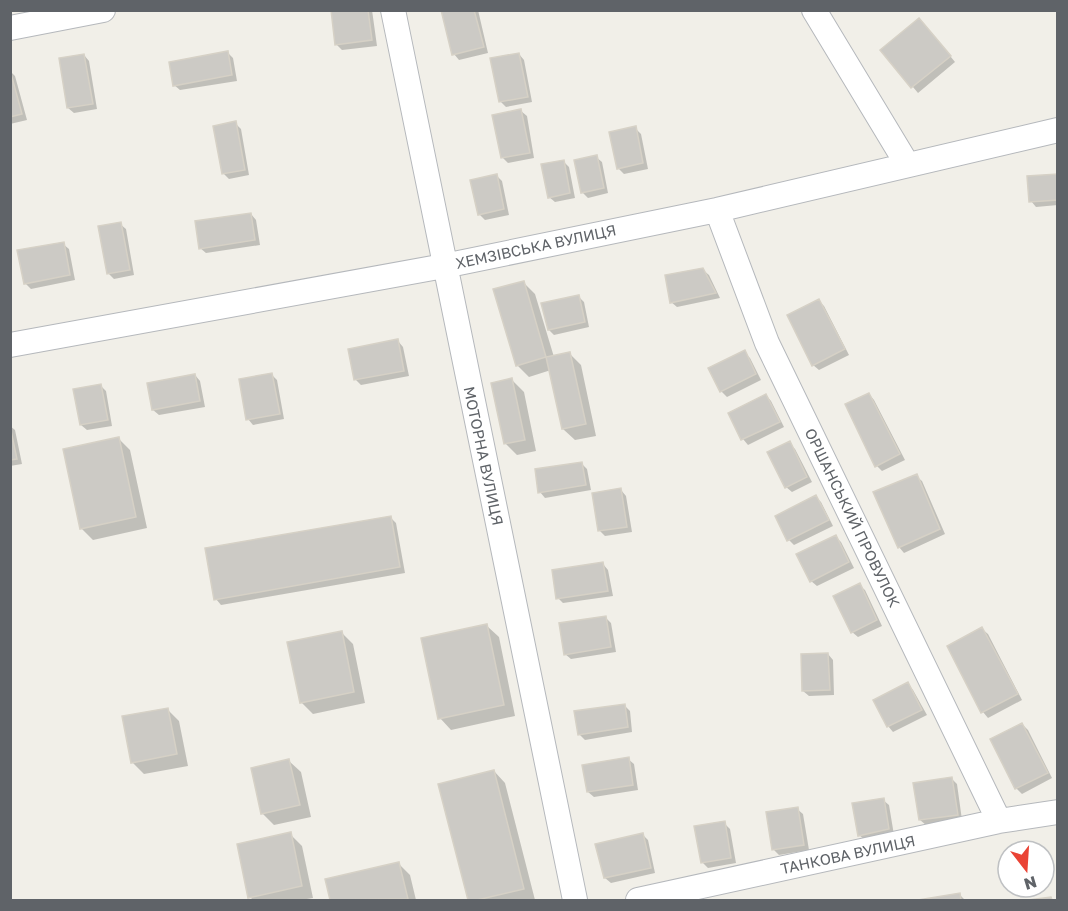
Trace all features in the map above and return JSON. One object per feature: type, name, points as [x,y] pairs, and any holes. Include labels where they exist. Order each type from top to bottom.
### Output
[{"type":"street","points":[[10,28],[103,10]]},
{"type":"street","name":"МОТОРНА ВУЛИЦЯ","points":[[393,10],[575,900]]},
{"type":"street","points":[[814,10],[907,164]]},
{"type":"street","name":"ХЕМЗІВСЬКА ВУЛИЦЯ","points":[[10,345],[444,266],[717,210],[1058,130]]},
{"type":"street","name":"ОРШАНСЬКИЙ ПРОВУЛОК","points":[[717,210],[767,343],[999,821]]},
{"type":"street","name":"ТАНКОВА ВУЛИЦЯ","points":[[639,900],[999,821],[1058,813]]},
{"type":"building","points":[[331,10],[368,10],[372,40],[335,45]]},
{"type":"building","points":[[441,10],[474,10],[484,47],[452,55]]},
{"type":"building","points":[[919,18],[951,56],[911,88],[880,50]]},
{"type":"building","points":[[228,51],[232,75],[173,86],[169,62]]},
{"type":"building","points":[[519,53],[528,97],[499,102],[490,58]]},
{"type":"building","points":[[84,54],[93,104],[67,108],[59,58]]},
{"type":"building","points":[[10,70],[22,114],[10,117]]},
{"type":"building","points":[[521,109],[530,153],[501,158],[492,115]]},
{"type":"building","points":[[236,121],[245,170],[222,174],[213,126]]},
{"type":"building","points":[[636,126],[643,163],[617,169],[609,132]]},
{"type":"building","points":[[597,155],[604,188],[581,193],[574,160]]},
{"type":"building","points":[[564,160],[570,193],[548,198],[541,164]]},
{"type":"building","points":[[497,174],[504,209],[478,215],[470,180]]},
{"type":"building","points":[[1058,174],[1058,200],[1029,202],[1027,176]]},
{"type":"building","points":[[251,213],[255,240],[199,249],[195,221]]},
{"type":"building","points":[[121,222],[130,270],[107,274],[98,226]]},
{"type":"building","points":[[64,242],[70,275],[24,284],[17,250]]},
{"type":"building","points":[[703,268],[716,293],[670,303],[665,275]]},
{"type":"building","points":[[524,281],[546,357],[516,366],[493,289]]},
{"type":"building","points":[[579,295],[585,322],[548,330],[541,303]]},
{"type":"building","points":[[819,299],[845,349],[812,366],[787,315]]},
{"type":"building","points":[[398,339],[404,371],[354,380],[348,349]]},
{"type":"building","points":[[745,350],[756,374],[720,392],[708,368]]},
{"type":"building","points":[[570,352],[586,424],[562,429],[546,357]]},
{"type":"building","points":[[272,373],[280,414],[246,420],[239,379]]},
{"type":"building","points":[[195,374],[200,401],[152,410],[147,383]]},
{"type":"building","points":[[512,378],[525,440],[504,444],[491,383]]},
{"type":"building","points":[[101,384],[108,420],[80,425],[73,389]]},
{"type":"building","points":[[869,393],[900,454],[875,467],[845,404]]},
{"type":"building","points":[[766,394],[780,422],[741,440],[728,413]]},
{"type":"building","points":[[10,426],[17,459],[10,460]]},
{"type":"building","points":[[119,437],[136,517],[80,529],[63,449]]},
{"type":"building","points":[[790,441],[807,477],[785,488],[767,452]]},
{"type":"building","points":[[582,462],[586,485],[538,493],[535,469]]},
{"type":"building","points":[[917,474],[940,529],[898,548],[873,492]]},
{"type":"building","points":[[621,488],[627,527],[598,531],[592,493]]},
{"type":"building","points":[[816,495],[829,520],[787,541],[775,516]]},
{"type":"building","points":[[391,516],[400,567],[214,600],[205,548]]},
{"type":"building","points":[[836,535],[849,562],[810,582],[796,554]]},
{"type":"building","points":[[603,562],[608,591],[556,599],[552,570]]},
{"type":"building","points":[[860,583],[877,620],[851,633],[833,596]]},
{"type":"building","points":[[606,616],[611,647],[564,655],[559,623]]},
{"type":"building","points":[[487,624],[504,705],[438,719],[421,638]]},
{"type":"building","points":[[982,627],[1018,694],[981,713],[947,646]]},
{"type":"building","points":[[342,631],[354,692],[300,703],[287,642]]},
{"type":"building","points":[[828,653],[830,690],[802,691],[801,654]]},
{"type":"building","points":[[908,682],[922,710],[887,727],[873,700]]},
{"type":"building","points":[[625,704],[628,727],[578,735],[574,711]]},
{"type":"building","points":[[168,708],[177,754],[131,763],[122,716]]},
{"type":"building","points":[[1022,723],[1048,773],[1015,789],[990,739]]},
{"type":"building","points":[[629,757],[633,785],[587,792],[582,765]]},
{"type":"building","points":[[289,759],[300,805],[261,814],[251,768]]},
{"type":"building","points":[[494,770],[524,889],[468,900],[438,784]]},
{"type":"building","points":[[952,777],[958,815],[919,820],[913,783]]},
{"type":"building","points":[[884,798],[889,829],[858,836],[852,803]]},
{"type":"building","points":[[798,807],[804,845],[772,850],[766,812]]},
{"type":"building","points":[[725,821],[731,858],[701,863],[694,826]]},
{"type":"building","points":[[291,832],[302,886],[248,898],[237,844]]},
{"type":"building","points":[[643,833],[651,868],[604,878],[595,844]]},
{"type":"building","points":[[399,862],[408,899],[330,900],[325,879]]},
{"type":"building","points":[[960,893],[961,900],[918,900]]}]
